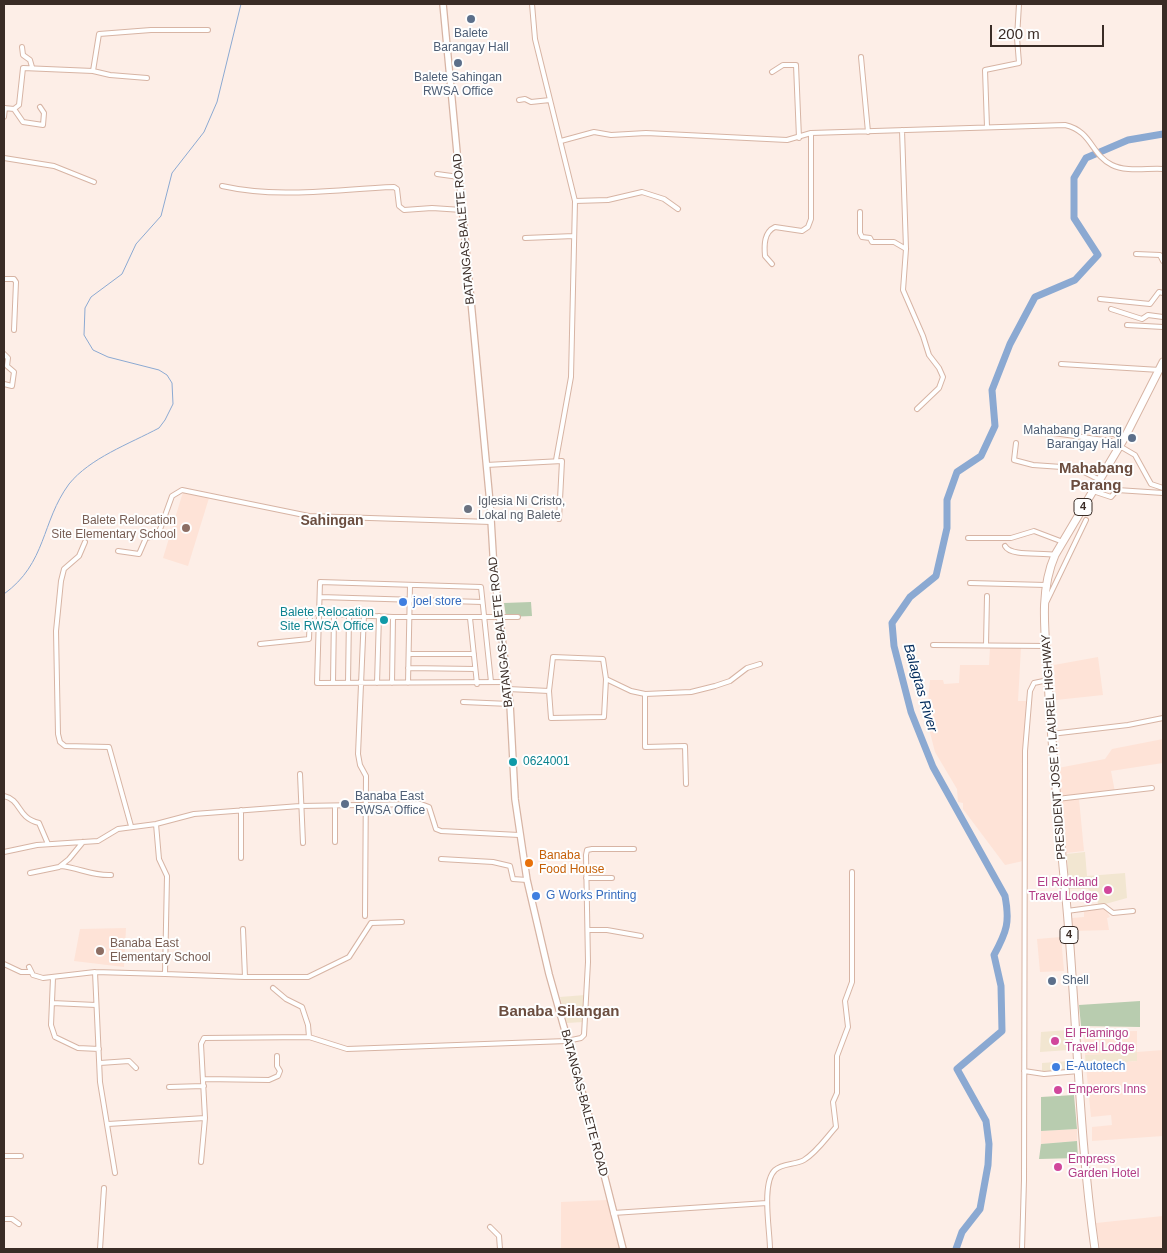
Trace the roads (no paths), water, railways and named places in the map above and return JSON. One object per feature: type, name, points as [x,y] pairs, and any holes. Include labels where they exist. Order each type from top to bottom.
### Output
[{"type":"highway","name":"PRESIDENT JOSE P. LAUREL HIGHWAY","points":[[1095,1249],[1085,1165],[1067,911],[1056,799],[1044,605],[1046,585],[1055,555],[1125,437],[1162,366]]},
{"type":"main road","name":"BATANGAS-BALETE ROAD","points":[[443,4],[494,570],[510,704],[519,835],[527,880],[567,1041],[592,1127],[623,1249]]},
{"type":"street","points":[[532,4],[535,39],[576,201],[571,377],[556,460]]},
{"type":"street","points":[[987,127],[985,70],[1019,62],[1017,38],[1019,4]]},
{"type":"street","points":[[93,71],[95,67],[97,38],[101,33],[208,30]]},
{"type":"street","points":[[22,47],[23,55],[30,60],[32,67]]},
{"type":"street","points":[[861,57],[868,132]]},
{"type":"street","points":[[772,72],[783,65],[796,65],[799,138]]},
{"type":"street","points":[[14,109],[20,101],[23,68],[93,71],[110,75],[146,78]]},
{"type":"street","points":[[519,100],[526,99],[531,102],[550,100]]},
{"type":"street","points":[[4,116],[4,108],[14,109],[23,122],[43,125],[44,113],[40,107]]},
{"type":"street","points":[[560,141],[594,132],[610,135],[646,134],[787,140],[811,133],[1065,125],[1075,127],[1089,139],[1102,157],[1112,165],[1118,167],[1163,169]]},
{"type":"street","points":[[902,130],[906,249],[903,290],[929,355],[939,368],[942,378],[939,388],[917,409]]},
{"type":"street","points":[[772,264],[765,256],[765,240],[768,232],[775,227],[802,231],[808,227],[811,219],[811,133]]},
{"type":"street","points":[[4,158],[54,166],[94,182]]},
{"type":"street","points":[[437,174],[459,177]]},
{"type":"street","points":[[222,186],[273,194],[394,187],[397,189],[399,206],[404,210],[432,208],[462,210]]},
{"type":"street","points":[[576,201],[608,200],[642,192],[670,202],[678,209]]},
{"type":"street","points":[[860,212],[860,233],[862,237],[870,238],[872,242],[894,242],[906,249]]},
{"type":"street","points":[[525,238],[574,236]]},
{"type":"street","points":[[1136,254],[1160,256],[1163,261]]},
{"type":"street","points":[[4,279],[14,279],[16,282],[14,330]]},
{"type":"street","points":[[1100,299],[1150,304],[1159,292],[1163,293]]},
{"type":"street","points":[[1111,309],[1142,319],[1148,315],[1163,317]]},
{"type":"street","points":[[1127,325],[1163,327]]},
{"type":"street","points":[[4,354],[8,358],[7,366],[14,372],[12,386],[4,384]]},
{"type":"street","points":[[1061,364],[1162,366]]},
{"type":"street","points":[[1085,427],[1125,437]]},
{"type":"street","points":[[1039,432],[1088,436],[1120,445],[1135,455],[1151,484],[1163,488]]},
{"type":"street","points":[[1016,443],[1014,460],[1033,465],[1076,468],[1100,480]]},
{"type":"street","points":[[486,465],[562,461],[559,519]]},
{"type":"street","points":[[118,552],[139,554],[146,538],[159,534],[172,496],[182,490],[309,516],[491,522]]},
{"type":"street","points":[[1093,491],[1110,497],[1117,490],[1163,493]]},
{"type":"street","points":[[1044,605],[1086,520]]},
{"type":"street","points":[[968,538],[1006,539],[1034,531],[1063,542]]},
{"type":"street","points":[[85,542],[79,556],[64,569],[60,581],[56,631],[58,734],[60,742],[65,746],[109,747],[131,826]]},
{"type":"street","points":[[1005,546],[1013,553],[1040,552],[1055,555]]},
{"type":"street","points":[[491,682],[481,587],[320,582],[317,683],[477,684],[491,682],[549,691]]},
{"type":"street","points":[[970,583],[1046,585]]},
{"type":"street","points":[[408,683],[410,585]]},
{"type":"street","points":[[986,645],[987,596]]},
{"type":"street","points":[[320,597],[482,602]]},
{"type":"street","points":[[260,644],[309,639],[310,613],[393,617],[518,617]]},
{"type":"street","points":[[333,683],[334,614]]},
{"type":"street","points":[[348,683],[349,615]]},
{"type":"street","points":[[364,615],[358,754],[360,765],[366,776],[365,916]]},
{"type":"street","points":[[377,683],[379,616]]},
{"type":"street","points":[[392,683],[393,617]]},
{"type":"street","points":[[470,618],[477,684]]},
{"type":"street","points":[[933,645],[1046,646]]},
{"type":"street","points":[[409,654],[474,654]]},
{"type":"street","points":[[553,657],[603,659],[606,679],[604,717],[551,718],[549,691],[553,657]]},
{"type":"street","points":[[606,679],[630,691],[645,694],[691,692],[730,681],[746,668],[760,664]]},
{"type":"street","points":[[408,668],[476,669]]},
{"type":"street","points":[[1022,1249],[1025,751],[1030,691],[1037,682],[1048,680]]},
{"type":"street","points":[[645,694],[645,747],[685,746],[686,784]]},
{"type":"street","points":[[463,702],[510,704]]},
{"type":"street","points":[[1051,734],[1128,725],[1163,718]]},
{"type":"street","points":[[300,774],[303,843]]},
{"type":"street","points":[[1056,799],[1152,788]]},
{"type":"street","points":[[4,796],[14,800],[26,818],[39,823],[48,844]]},
{"type":"street","points":[[4,852],[48,844],[102,840],[118,828],[156,824],[183,816],[300,806],[427,804],[436,829],[441,831],[519,835]]},
{"type":"street","points":[[335,806],[335,842]]},
{"type":"street","points":[[241,810],[241,858]]},
{"type":"street","points":[[156,824],[159,859],[167,876],[165,974]]},
{"type":"street","points":[[30,874],[61,866],[83,842]]},
{"type":"street","points":[[201,1162],[205,1118],[201,1044],[204,1038],[309,1037],[347,1049],[567,1041],[581,1038],[584,1035],[588,975],[587,850],[634,849]]},
{"type":"street","points":[[441,859],[493,862],[510,866],[513,878],[527,880]]},
{"type":"street","points":[[61,866],[77,868],[96,876],[111,876]]},
{"type":"street","points":[[770,1249],[767,1203],[770,1179],[774,1171],[784,1165],[802,1161],[813,1154],[836,1127],[833,1102],[837,1093],[837,1056],[848,1027],[845,1000],[852,982],[852,872]]},
{"type":"street","points":[[586,878],[612,878]]},
{"type":"street","points":[[1067,911],[1104,906],[1113,913],[1133,911]]},
{"type":"street","points":[[4,964],[21,972],[30,969],[39,978],[95,972],[308,977],[345,960],[371,923],[402,922]]},
{"type":"street","points":[[243,929],[245,976]]},
{"type":"street","points":[[588,930],[607,930],[641,936]]},
{"type":"street","points":[[95,972],[101,1088],[115,1173]]},
{"type":"street","points":[[53,978],[52,1029],[55,1037],[78,1048],[99,1049]]},
{"type":"street","points":[[273,988],[286,999],[302,1007],[308,1025],[309,1037]]},
{"type":"street","points":[[52,1003],[96,1005]]},
{"type":"street","points":[[204,1079],[272,1079],[278,1076],[280,1071],[277,1066],[277,1056]]},
{"type":"street","points":[[100,1063],[129,1061],[136,1068]]},
{"type":"street","points":[[1024,1071],[1044,1074],[1079,1071]]},
{"type":"street","points":[[169,1087],[204,1086]]},
{"type":"street","points":[[108,1124],[205,1118]]},
{"type":"street","points":[[4,1156],[20,1156]]},
{"type":"street","points":[[100,1249],[104,1188]]},
{"type":"street","points":[[613,1213],[767,1203]]},
{"type":"street","points":[[4,1219],[12,1219],[19,1224]]},
{"type":"street","points":[[490,1227],[499,1236],[500,1249]]},
{"type":"waterway","points":[[4,594],[18,582],[36,556],[53,513],[69,484],[99,459],[159,428],[173,404],[172,383],[167,375],[159,370],[108,357],[93,350],[84,335],[85,308],[91,297],[122,274],[136,244],[161,216],[172,173],[204,132],[217,102],[241,4]]},
{"type":"waterway","name":"Balagtas River","points":[[956,1249],[962,1232],[980,1209],[988,1165],[989,1144],[986,1121],[957,1069],[1002,1031],[1001,986],[994,955],[1002,939],[1007,913],[1005,896],[933,767],[911,712],[894,646],[892,623],[910,597],[936,576],[947,528],[947,500],[957,472],[981,456],[995,426],[992,390],[1010,344],[1035,297],[1075,280],[1098,255],[1074,218],[1074,178],[1086,158],[1128,140],[1163,134]]},
{"type":"place","name":"Balete Barangay Hall","points":[[471,19]]},
{"type":"place","name":"Balete Sahingan RWSA Office","points":[[458,63]]},
{"type":"place","name":"Mahabang Parang Barangay Hall","points":[[1132,438]]},
{"type":"place","name":"Iglesia Ni Cristo, Lokal ng Balete","points":[[468,509]]},
{"type":"place","name":"Balete Relocation Site Elementary School","points":[[186,528]]},
{"type":"place","name":"joel store","points":[[403,602]]},
{"type":"place","name":"Balete Relocation Site RWSA Office","points":[[384,620]]},
{"type":"place","name":"0624001","points":[[513,762]]},
{"type":"place","name":"Banaba East RWSA Office","points":[[345,804]]},
{"type":"place","name":"Banaba Food House","points":[[529,863]]},
{"type":"place","name":"El Richland Travel Lodge","points":[[1108,890]]},
{"type":"place","name":"G Works Printing","points":[[536,896]]},
{"type":"place","name":"Banaba East Elementary School","points":[[100,951]]},
{"type":"place","name":"Shell","points":[[1052,981]]},
{"type":"place","name":"El Flamingo Travel Lodge","points":[[1055,1041]]},
{"type":"place","name":"E-Autotech","points":[[1056,1067]]},
{"type":"place","name":"Emperors Inns","points":[[1058,1090]]},
{"type":"place","name":"Empress Garden Hotel","points":[[1058,1167]]},
{"type":"district","name":"Mahabang Parang","points":[[1096,478]]},
{"type":"district","name":"Sahingan","points":[[332,521]]},
{"type":"district","name":"Banaba Silangan","points":[[559,1012]]}]
